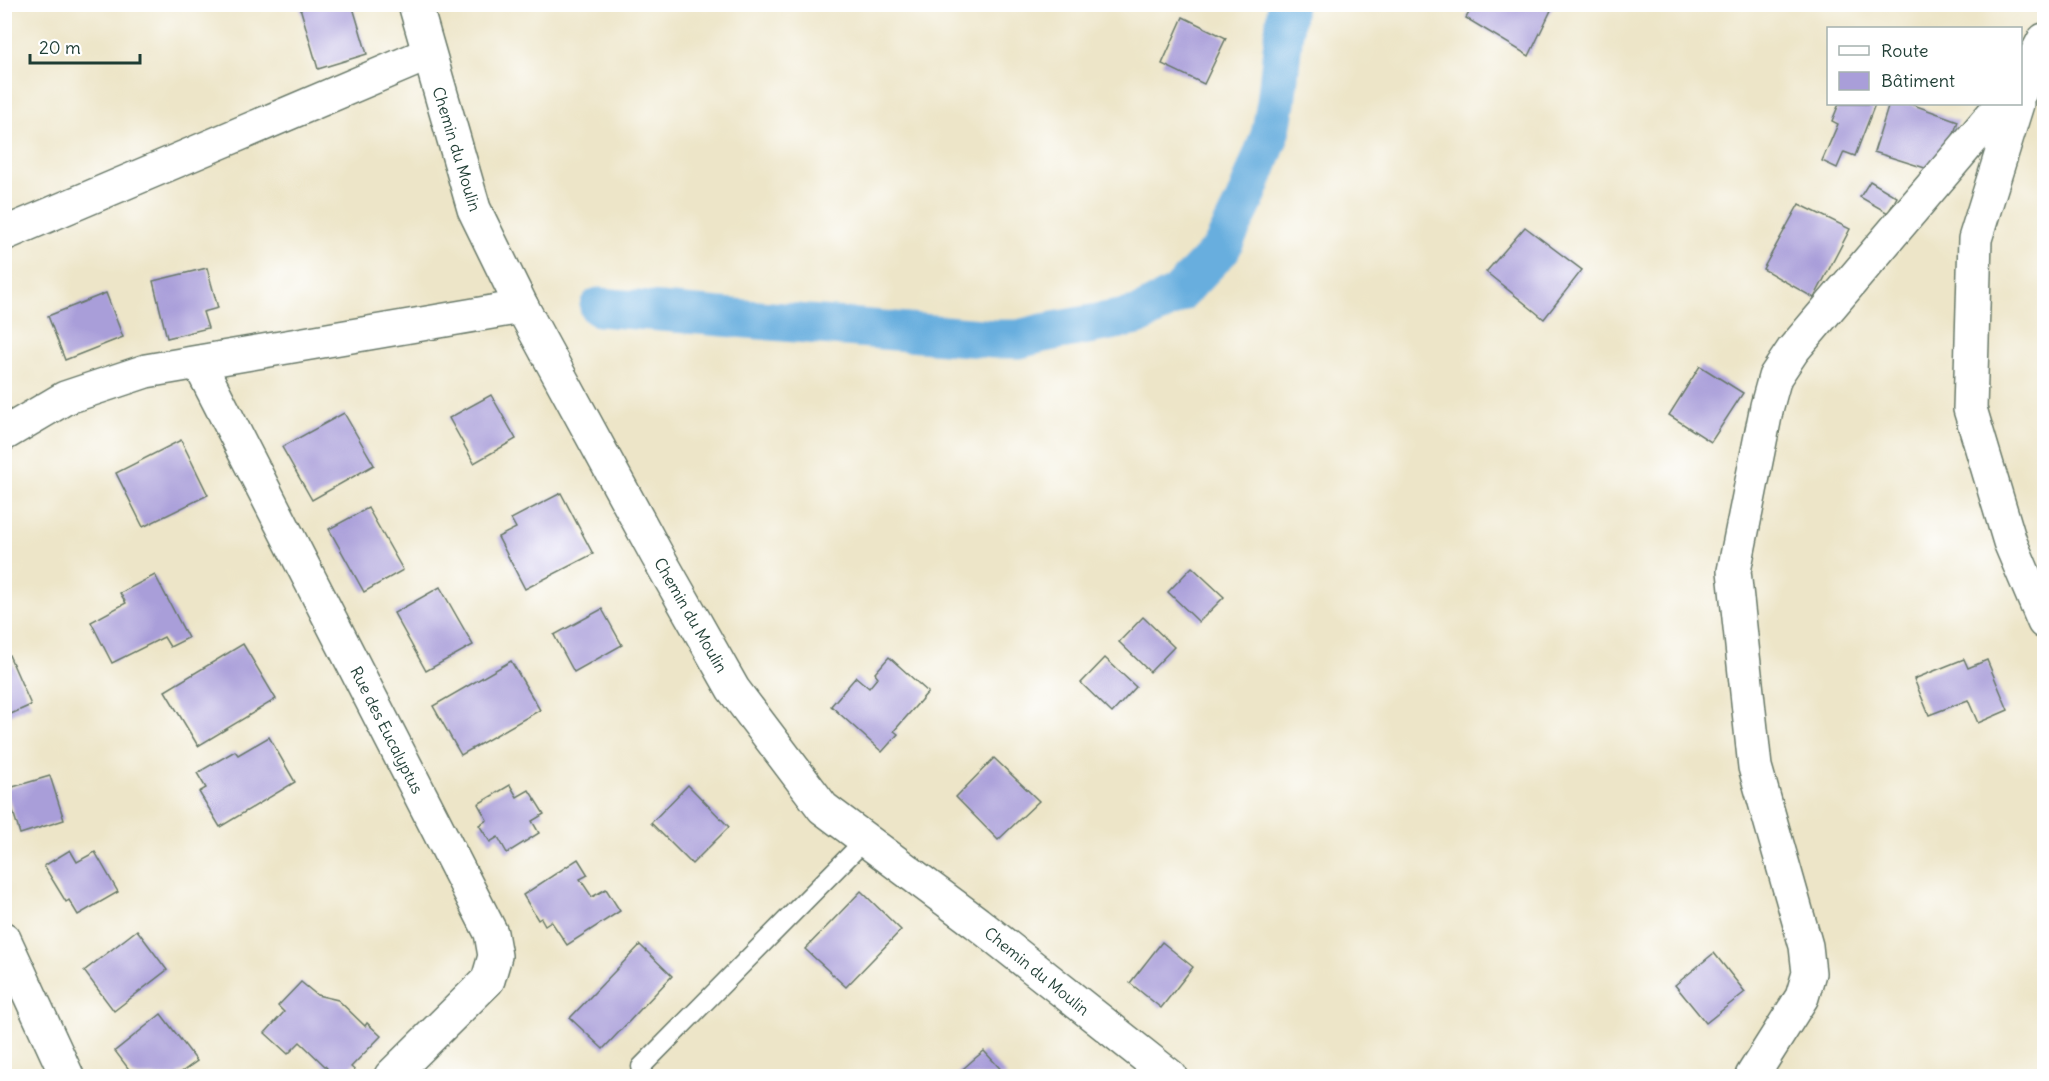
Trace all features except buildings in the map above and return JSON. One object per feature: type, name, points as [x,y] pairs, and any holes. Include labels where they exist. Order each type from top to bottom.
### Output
[{"type":"street","name":"Chemin du Moulin","points":[[415,4],[474,209],[522,307],[733,689],[823,808],[976,923],[1170,1077]]},
{"type":"street","points":[[2022,86],[2044,40]]},
{"type":"street","points":[[4,234],[428,54]]},
{"type":"street","points":[[1752,1077],[1802,997],[1809,973],[1806,946],[1755,767],[1734,571],[1767,406],[1775,377],[1793,350],[2001,105]]},
{"type":"street","points":[[2016,105],[1975,239],[1970,409],[2010,542],[2044,622]]},
{"type":"street","points":[[4,434],[65,398],[147,371],[522,307]]},
{"type":"street","name":"Rue des Eucalyptus","points":[[199,363],[491,933],[495,956],[488,980],[392,1077]]},
{"type":"street","points":[[4,939],[67,1077]]},
{"type":"lane","points":[[641,1067],[865,840]]},
{"type":"waterway","points":[[599,307],[994,339],[1019,339],[1137,316],[1178,294],[1221,249],[1245,200],[1270,135],[1276,103],[1287,4]]}]
